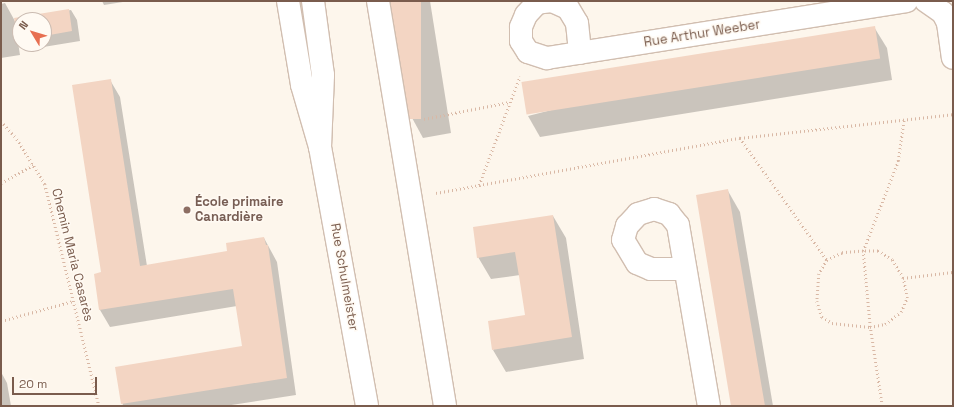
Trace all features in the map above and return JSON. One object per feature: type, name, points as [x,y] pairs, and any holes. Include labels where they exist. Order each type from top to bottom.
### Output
[{"type":"street","name":"Rue Schulmeister","points":[[288,1],[302,85],[320,147],[366,406]]},
{"type":"street","name":"Rue Schulmeister","points":[[313,1],[323,75],[320,147]]},
{"type":"street","points":[[378,1],[445,406]]},
{"type":"street","points":[[528,52],[521,41],[521,27],[526,15],[537,3],[551,1],[568,8],[577,23],[580,53]]},
{"type":"street","name":"Rue Arthur Weeber","points":[[528,52],[547,58],[823,8],[907,1]]},
{"type":"street","points":[[931,2],[943,13],[948,24],[953,58]]},
{"type":"street","points":[[685,269],[709,406]]},
{"type":"path","points":[[478,186],[528,52]]},
{"type":"path","points":[[398,124],[510,102]]},
{"type":"path","points":[[411,197],[740,138],[953,114]]},
{"type":"path","points":[[882,406],[870,328],[863,250],[898,162],[904,119]]},
{"type":"path","name":"Chemin Maria Casarès","points":[[1,121],[17,139],[45,184],[99,406]]},
{"type":"path","points":[[740,138],[827,260]]},
{"type":"path","points":[[1,183],[34,165]]},
{"type":"path","points":[[863,250],[878,251],[892,260],[904,278],[907,298],[901,312],[885,324],[870,328],[832,323],[822,317],[817,301],[819,274],[827,260],[842,253],[863,250]]},
{"type":"path","points":[[904,278],[953,272]]},
{"type":"path","points":[[1,321],[73,301]]},
{"type":"building","points":[[391,1],[421,1],[421,119],[391,119]]},
{"type":"building","points":[[69,9],[72,31],[52,35],[52,12],[51,12]]},
{"type":"building","points":[[875,26],[880,59],[527,115],[521,82]]},
{"type":"building","points":[[111,79],[140,266],[227,251],[226,243],[264,237],[266,245],[268,245],[287,378],[121,404],[115,367],[242,346],[233,289],[99,310],[94,274],[101,272],[72,85]]},
{"type":"building","points":[[728,189],[765,406],[731,406],[696,195]]},
{"type":"building","points":[[553,215],[572,337],[492,350],[488,321],[525,315],[519,276],[515,252],[477,258],[473,227]]},
{"type":"place","name":"École primaire Canardière","points":[[187,210]]}]
